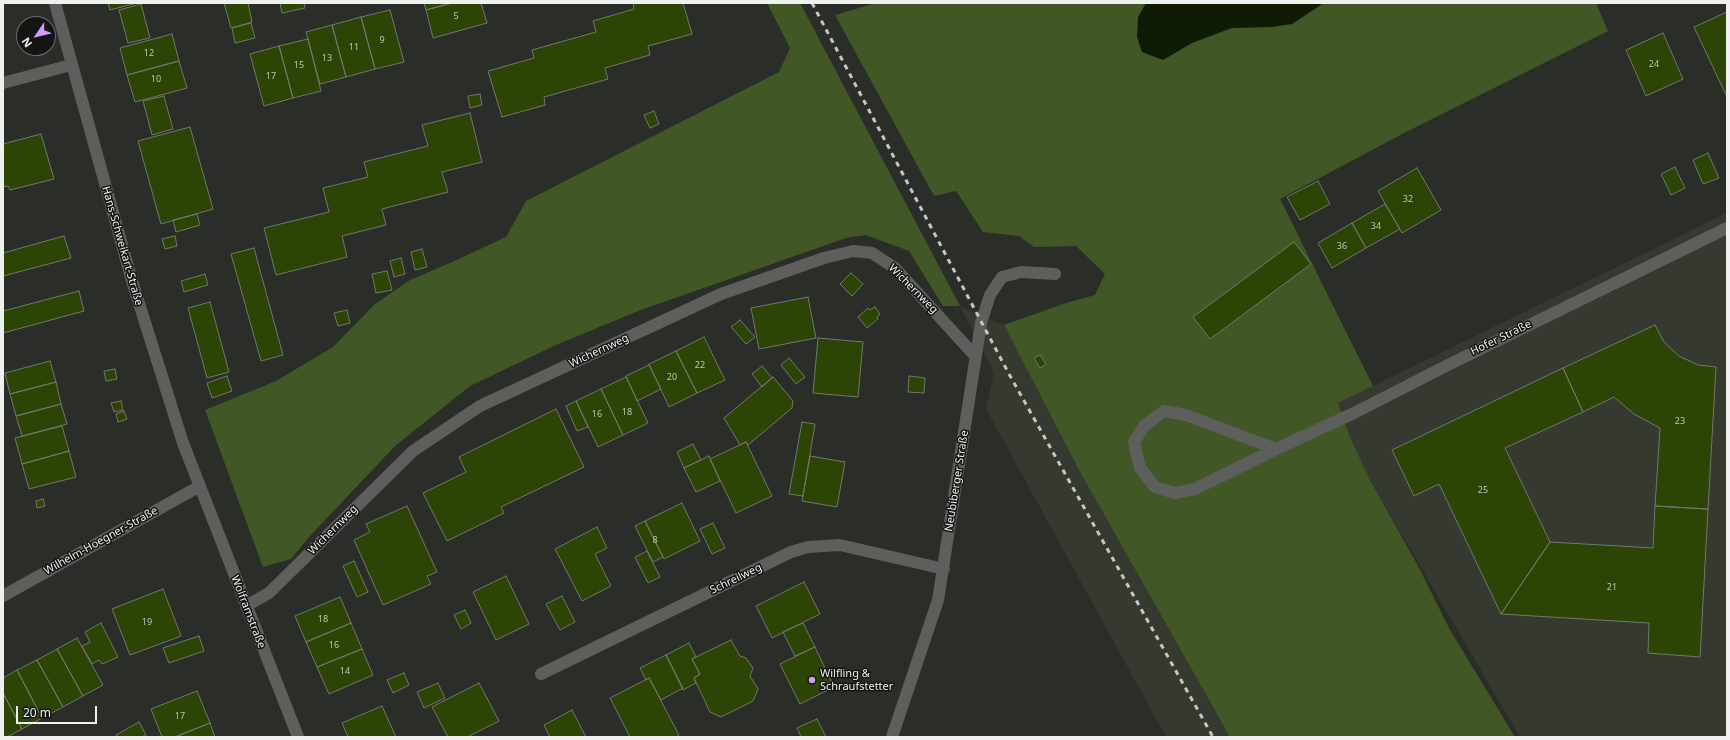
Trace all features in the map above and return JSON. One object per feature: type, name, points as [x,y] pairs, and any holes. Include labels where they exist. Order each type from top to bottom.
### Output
[{"type":"street","name":"Hans-Schweikart-Straße","points":[[55,3],[141,313],[183,443],[200,486]]},
{"type":"street","points":[[3,83],[71,65]]},
{"type":"street","name":"Hofer Straße","points":[[1276,449],[1186,415],[1164,411],[1144,426],[1134,442],[1140,468],[1155,487],[1175,493],[1195,489],[1354,413],[1452,363],[1727,228]]},
{"type":"street","name":"Wichernweg","points":[[246,606],[269,594],[413,450],[480,406],[721,294],[817,261],[853,251],[872,253],[895,268],[976,357]]},
{"type":"street","name":"Neubiberger Straße","points":[[892,737],[938,600],[981,323],[990,295],[1002,278],[1021,272],[1055,274]]},
{"type":"street","name":"Wilhelm-Hoegner-Straße","points":[[3,596],[200,486]]},
{"type":"street","name":"Wolframstraße","points":[[200,486],[298,737]]},
{"type":"street","name":"Schreilweg","points":[[541,674],[791,552],[808,547],[840,545],[944,569]]},
{"type":"shaded area","points":[[1146,3],[1324,3],[1292,24],[1272,27],[1232,28],[1192,43],[1163,60],[1142,52],[1137,37],[1138,17]]},
{"type":"shaded area","points":[[1727,213],[1727,737],[1520,737],[1370,480],[1350,437],[1338,403]]},
{"type":"shaded area","points":[[960,306],[1004,325],[1080,472],[1230,737],[1166,737],[986,409],[994,373]]},
{"type":"green space","points":[[767,3],[800,3],[960,306],[943,306],[909,251],[866,235],[846,238],[638,311],[556,345],[470,386],[395,446],[309,537],[291,559],[263,567],[205,410],[276,381],[333,347],[375,304],[410,280],[506,237],[526,201],[779,72],[790,48]]},
{"type":"green space","points":[[876,3],[1596,3],[1608,31],[1404,133],[1280,199],[1373,386],[1338,403],[1350,437],[1370,480],[1417,564],[1450,630],[1515,737],[1230,737],[1080,472],[1004,325],[1066,303],[1095,295],[1105,274],[1076,246],[1034,247],[1019,236],[983,232],[956,191],[934,196],[835,15]]},
{"type":"building","points":[[108,3],[137,3],[110,10]]},
{"type":"building","points":[[224,3],[248,3],[252,22],[231,28]]},
{"type":"building","points":[[280,3],[304,3],[305,8],[282,13]]},
{"type":"building","points":[[424,3],[452,3],[426,10]]},
{"type":"building","points":[[452,3],[481,3],[487,23],[433,38],[426,10]]},
{"type":"building","points":[[633,3],[683,3],[692,34],[648,46],[650,55],[605,68],[608,79],[544,97],[545,105],[502,117],[488,71],[534,58],[532,50],[596,32],[593,21],[634,9]]},
{"type":"building","points":[[141,4],[150,38],[128,43],[119,10]]},
{"type":"building","points":[[390,10],[404,62],[375,69],[361,17]]},
{"type":"building","points":[[1727,12],[1727,97],[1694,27]]},
{"type":"building","points":[[361,17],[375,69],[346,77],[332,25]]},
{"type":"building","points":[[251,23],[255,38],[235,43],[232,28]]},
{"type":"building","points":[[332,25],[346,77],[320,84],[306,32]]},
{"type":"building","points":[[1663,33],[1683,79],[1646,96],[1626,50]]},
{"type":"building","points":[[172,34],[179,61],[127,75],[120,48]]},
{"type":"building","points":[[308,39],[321,91],[293,98],[279,46]]},
{"type":"building","points":[[279,46],[293,98],[264,106],[250,54]]},
{"type":"building","points":[[179,61],[187,88],[135,102],[127,75]]},
{"type":"building","points":[[480,94],[482,105],[470,108],[468,96]]},
{"type":"building","points":[[164,96],[173,129],[152,135],[143,101]]},
{"type":"building","points":[[654,111],[659,124],[650,128],[644,115]]},
{"type":"building","points":[[470,113],[482,162],[442,172],[448,192],[382,209],[386,225],[342,236],[347,257],[276,275],[264,228],[329,212],[323,188],[368,177],[364,162],[428,146],[422,125]]},
{"type":"building","points":[[190,127],[213,209],[161,224],[138,141]]},
{"type":"building","points":[[41,134],[54,179],[10,190],[8,186],[3,187],[3,144]]},
{"type":"building","points":[[1708,153],[1719,178],[1703,184],[1693,160]]},
{"type":"building","points":[[1675,167],[1685,188],[1671,195],[1661,174]]},
{"type":"building","points":[[1417,168],[1441,210],[1402,233],[1378,191]]},
{"type":"building","points":[[1318,181],[1330,204],[1300,220],[1287,197]]},
{"type":"building","points":[[1385,204],[1400,229],[1366,248],[1352,223]]},
{"type":"building","points":[[197,214],[200,225],[176,232],[173,220]]},
{"type":"building","points":[[1352,223],[1366,248],[1332,268],[1318,243]]},
{"type":"building","points":[[64,236],[71,258],[3,276],[3,253]]},
{"type":"building","points":[[175,236],[177,246],[165,249],[162,239]]},
{"type":"building","points":[[1294,242],[1311,264],[1210,339],[1193,317]]},
{"type":"building","points":[[254,248],[283,355],[261,361],[231,254]]},
{"type":"building","points":[[422,249],[427,267],[415,270],[411,252]]},
{"type":"building","points":[[401,258],[405,274],[394,277],[390,261]]},
{"type":"building","points":[[387,271],[392,290],[376,293],[372,274]]},
{"type":"building","points":[[851,273],[863,284],[852,296],[840,284]]},
{"type":"building","points":[[205,274],[208,285],[184,292],[181,281]]},
{"type":"building","points":[[79,291],[84,311],[3,333],[3,311]]},
{"type":"building","points":[[808,297],[816,338],[759,349],[751,308]]},
{"type":"building","points":[[210,302],[229,372],[207,378],[188,308]]},
{"type":"building","points":[[875,307],[880,314],[877,317],[878,319],[867,328],[858,317],[868,308],[870,310]]},
{"type":"building","points":[[347,310],[350,323],[338,326],[334,313]]},
{"type":"building","points":[[740,320],[755,337],[746,344],[731,327]]},
{"type":"building","points":[[1655,325],[1664,342],[1679,356],[1698,365],[1716,367],[1708,509],[1655,506],[1660,428],[1634,414],[1614,397],[1583,412],[1563,368]]},
{"type":"building","points":[[704,337],[725,380],[697,393],[676,351]]},
{"type":"building","points":[[818,338],[863,342],[858,397],[813,393]]},
{"type":"building","points":[[676,351],[697,393],[669,407],[649,364]]},
{"type":"building","points":[[1040,355],[1046,364],[1040,368],[1034,358]]},
{"type":"building","points":[[789,358],[805,377],[796,384],[781,365]]},
{"type":"building","points":[[50,361],[56,382],[10,394],[5,373]]},
{"type":"building","points":[[649,365],[661,389],[637,401],[626,376]]},
{"type":"building","points":[[762,366],[772,378],[762,387],[752,374]]},
{"type":"building","points":[[1563,368],[1583,412],[1505,448],[1550,542],[1501,614],[1439,484],[1414,496],[1392,450]]},
{"type":"building","points":[[115,369],[117,379],[106,381],[104,371]]},
{"type":"building","points":[[227,376],[232,391],[212,398],[207,383]]},
{"type":"building","points":[[909,376],[925,378],[924,393],[908,392]]},
{"type":"building","points":[[626,377],[648,423],[623,435],[601,389]]},
{"type":"building","points":[[773,377],[793,401],[792,408],[748,445],[746,442],[740,445],[724,418]]},
{"type":"building","points":[[56,382],[61,404],[16,416],[10,394]]},
{"type":"building","points":[[601,389],[623,435],[598,447],[576,401]]},
{"type":"building","points":[[121,401],[123,410],[114,412],[111,403]]},
{"type":"building","points":[[576,401],[588,427],[577,431],[566,406]]},
{"type":"building","points":[[61,404],[67,424],[22,436],[16,416]]},
{"type":"building","points":[[556,409],[584,467],[501,507],[504,513],[447,541],[423,493],[466,472],[459,457]]},
{"type":"building","points":[[124,411],[127,419],[118,422],[116,414]]},
{"type":"building","points":[[802,422],[815,424],[803,496],[789,494]]},
{"type":"building","points":[[62,426],[69,451],[22,464],[15,438]]},
{"type":"building","points":[[746,442],[772,496],[736,513],[710,459]]},
{"type":"building","points":[[693,444],[701,460],[684,468],[677,452]]},
{"type":"building","points":[[69,451],[76,477],[29,489],[22,464]]},
{"type":"building","points":[[709,456],[720,481],[696,492],[684,468]]},
{"type":"building","points":[[810,456],[845,462],[837,507],[802,501]]},
{"type":"building","points":[[43,499],[45,506],[37,508],[36,501]]},
{"type":"building","points":[[682,503],[700,541],[664,559],[645,521]]},
{"type":"building","points":[[407,506],[437,572],[427,576],[431,584],[383,605],[354,540],[370,532],[366,524]]},
{"type":"building","points":[[1655,506],[1708,509],[1700,657],[1648,653],[1649,623],[1501,614],[1550,542],[1653,548]]},
{"type":"building","points":[[645,521],[663,557],[653,562],[635,526]]},
{"type":"building","points":[[713,523],[725,548],[712,554],[700,529]]},
{"type":"building","points":[[597,527],[607,548],[595,554],[611,586],[582,601],[555,549]]},
{"type":"building","points":[[647,551],[660,577],[648,583],[635,557]]},
{"type":"building","points":[[354,561],[368,592],[357,597],[343,566]]},
{"type":"building","points":[[506,576],[529,624],[496,640],[473,592]]},
{"type":"building","points":[[804,582],[820,614],[772,638],[756,606]]},
{"type":"building","points":[[163,589],[181,636],[130,655],[112,609]]},
{"type":"building","points":[[562,596],[575,622],[560,630],[546,604]]},
{"type":"building","points":[[340,597],[351,623],[306,642],[295,616]]},
{"type":"building","points":[[465,610],[471,623],[461,629],[454,615]]},
{"type":"building","points":[[101,623],[118,657],[102,664],[99,660],[92,664],[82,646],[90,642],[85,632]]},
{"type":"building","points":[[351,623],[362,649],[317,667],[306,642]]},
{"type":"building","points":[[803,623],[815,647],[795,656],[783,632]]},
{"type":"building","points":[[199,636],[204,651],[169,663],[163,648]]},
{"type":"building","points":[[77,638],[103,685],[83,696],[57,649]]},
{"type":"building","points":[[731,640],[740,656],[746,658],[753,668],[750,676],[758,689],[753,701],[721,717],[710,712],[694,678],[700,674],[692,659]]},
{"type":"building","points":[[689,643],[696,657],[692,659],[700,674],[694,678],[696,683],[683,690],[666,655]]},
{"type":"building","points":[[815,647],[834,687],[800,704],[780,664]]},
{"type":"building","points":[[57,649],[83,696],[63,707],[37,660]]},
{"type":"building","points":[[362,649],[373,675],[329,694],[317,667]]},
{"type":"building","points":[[666,655],[683,688],[661,700],[649,678],[646,680],[640,668]]},
{"type":"building","points":[[37,660],[63,707],[42,718],[17,670]]},
{"type":"building","points":[[17,670],[42,718],[22,729],[3,693],[3,678]]},
{"type":"building","points":[[404,673],[409,685],[393,693],[387,680]]},
{"type":"building","points":[[649,678],[679,735],[676,737],[630,737],[610,698]]},
{"type":"building","points":[[438,683],[445,698],[424,708],[417,692]]},
{"type":"building","points":[[479,683],[499,721],[467,737],[448,737],[432,707]]},
{"type":"building","points":[[197,691],[210,723],[175,737],[162,737],[151,709]]},
{"type":"building","points":[[3,693],[22,729],[7,737],[3,737]]},
{"type":"building","points":[[382,706],[396,737],[348,737],[342,723]]},
{"type":"building","points":[[572,710],[586,737],[550,737],[544,725]]},
{"type":"building","points":[[817,719],[826,737],[801,737],[797,728]]},
{"type":"building","points":[[139,722],[146,735],[142,737],[117,737],[116,735]]},
{"type":"building","points":[[210,723],[215,737],[175,737]]},
{"type":"railway","points":[[812,3],[1009,374],[1213,737]]},
{"type":"place","name":"Wilfling & Schraufstetter","points":[[812,680]]}]
